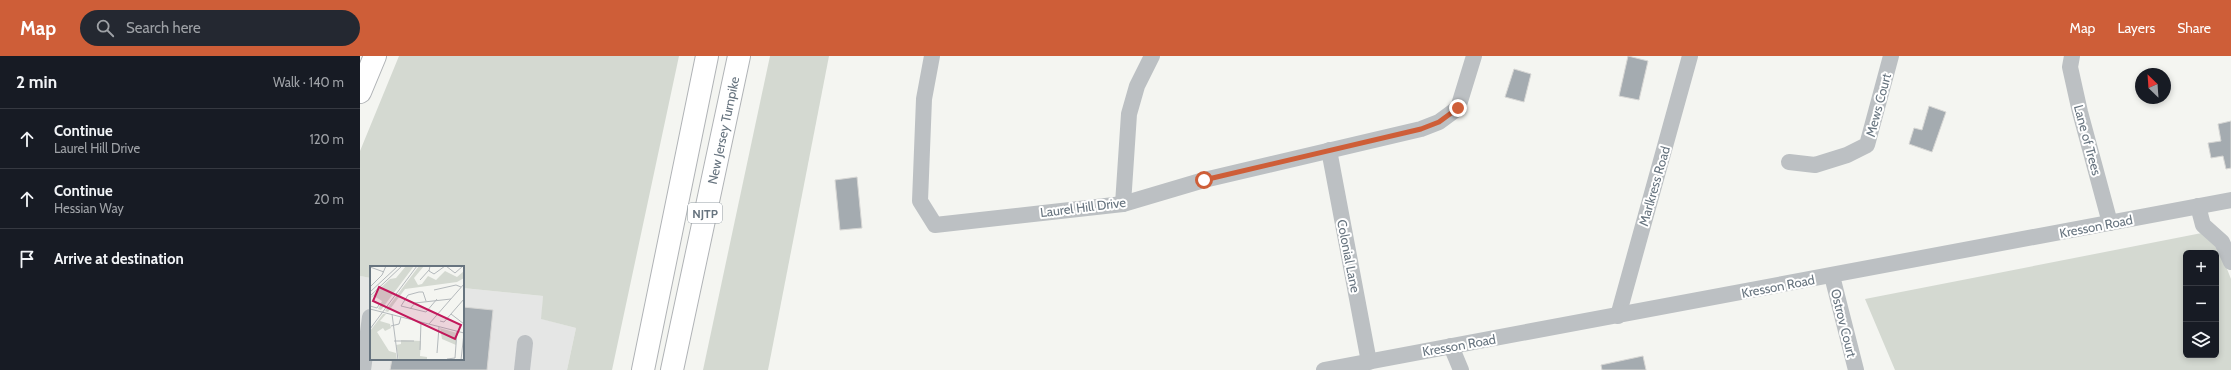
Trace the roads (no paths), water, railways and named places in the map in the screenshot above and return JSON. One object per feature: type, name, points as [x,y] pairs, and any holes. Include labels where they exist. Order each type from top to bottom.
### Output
[{"type":"highway","points":[[360,92],[376,56]]},
{"type":"highway","name":"NJTP","points":[[643,370],[708,56]]},
{"type":"highway","name":"New Jersey Turnpike","points":[[672,370],[739,56]]},
{"type":"street","name":"Laurel Hill Drive","points":[[932,56],[924,99],[920,201],[935,225],[1123,204],[1204,180],[1329,150],[1364,144],[1421,129],[1439,122],[1458,108],[1474,56]]},
{"type":"street","points":[[1123,204],[1129,114],[1137,86],[1152,56]]},
{"type":"street","name":"Marlkress Road","points":[[1618,316],[1690,56]]},
{"type":"street","name":"Mews Court","points":[[1789,162],[1815,165],[1847,155],[1867,145],[1891,56]]},
{"type":"street","name":"Lane of Trees","points":[[2072,56],[2070,67],[2080,112],[2110,223]]},
{"type":"street","name":"Colonial Lane","points":[[1329,150],[1369,362]]},
{"type":"street","name":"Kresson Road","points":[[1324,370],[2231,200]]},
{"type":"street","points":[[2198,206],[2203,225],[2222,242],[2231,262]]},
{"type":"street","name":"Ostrov Court","points":[[1832,276],[1856,370]]},
{"type":"street","points":[[363,370],[370,317]]},
{"type":"street","points":[[522,370],[525,343]]},
{"type":"street","points":[[1451,346],[1461,370]]}]
